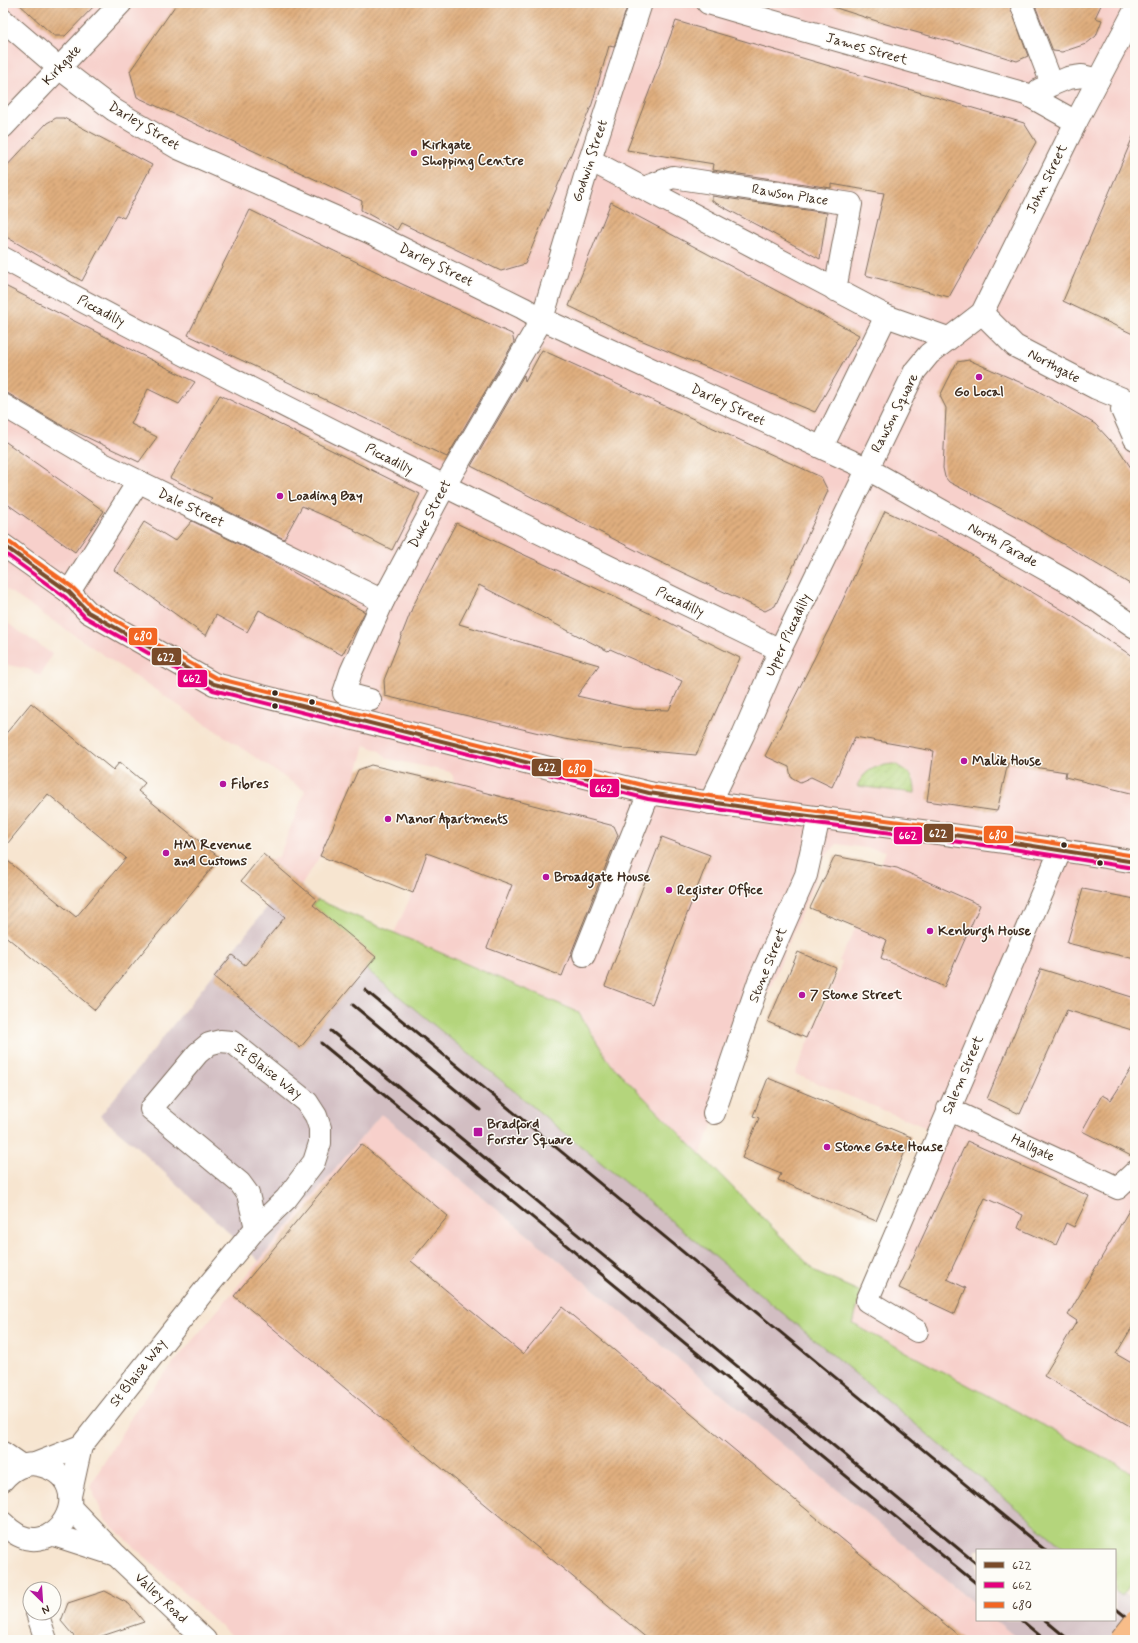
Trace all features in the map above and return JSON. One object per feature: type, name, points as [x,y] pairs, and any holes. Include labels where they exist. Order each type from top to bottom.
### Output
[{"type":"main road","points":[[1121,1640],[1135,1622]]},
{"type":"street","name":"Kirkgate","points":[[3,127],[121,3]]},
{"type":"street","name":"Godwin Street","points":[[542,319],[590,160],[641,3]]},
{"type":"street","name":"James Street","points":[[708,3],[1026,94],[1076,122]]},
{"type":"street","points":[[1021,3],[1052,84]]},
{"type":"street","name":"John Street","points":[[948,338],[982,313],[1076,122],[1135,10]]},
{"type":"street","name":"Darley Street","points":[[3,20],[59,68],[114,110],[178,148],[369,232],[523,308],[542,319],[822,448]]},
{"type":"street","points":[[1026,94],[1068,78],[1082,76],[1098,80]]},
{"type":"street","points":[[590,160],[886,316],[948,338]]},
{"type":"street","name":"Rawson Place","points":[[644,188],[673,177],[851,204],[835,290]]},
{"type":"street","name":"Piccadilly","points":[[3,258],[85,303],[444,487],[780,650]]},
{"type":"street","name":"Northgate","points":[[982,313],[1015,346],[1129,407],[1135,439]]},
{"type":"street","points":[[822,448],[886,316]]},
{"type":"street","name":"Duke Street","points":[[370,700],[344,693],[351,672],[384,601],[444,487],[542,319]]},
{"type":"street","name":"Rawson Square","points":[[822,448],[866,468],[915,371],[928,354],[948,338]]},
{"type":"street","name":"Dale Street","points":[[3,405],[101,463],[384,601]]},
{"type":"street","name":"North Parade","points":[[866,468],[1077,587],[1135,627]]},
{"type":"street","name":"Upper Piccadilly","points":[[710,803],[743,735],[780,650],[866,468]]},
{"type":"street","points":[[69,592],[138,482]]},
{"type":"street","points":[[3,545],[69,592],[88,612],[214,684],[649,793],[710,803],[1061,849],[1135,862]]},
{"type":"street","points":[[584,955],[649,793]]},
{"type":"street","name":"Stone Street","points":[[714,1112],[759,981],[806,875],[819,817]]},
{"type":"street","name":"Salem Street","points":[[917,1331],[867,1301],[948,1109],[1061,849]]},
{"type":"street","name":"St Blaise Way","points":[[51,1534],[60,1528],[66,1518],[81,1446],[176,1325],[256,1228],[286,1198],[314,1162],[320,1143],[320,1128],[316,1116],[307,1102],[245,1050],[232,1042],[220,1041],[209,1044],[198,1053],[151,1109],[240,1183],[248,1194],[256,1228]]},
{"type":"street","name":"Hallgate","points":[[948,1109],[1118,1188],[1135,1172]]},
{"type":"street","points":[[3,1480],[12,1471],[81,1446]]},
{"type":"street","name":"Valley Road","points":[[3,1453],[28,1465],[47,1467],[58,1474],[66,1484],[70,1502],[116,1555],[205,1640]]},
{"type":"street","points":[[3,1523],[10,1530],[11,1537],[41,1538],[51,1534],[116,1555]]},
{"type":"street","points":[[40,1621],[46,1640]]},
{"type":"shaded area","points":[[3,3],[1135,3],[1135,1474],[852,1324],[861,1292],[932,1130],[795,1074],[842,963],[839,961],[856,927],[886,851],[837,844],[825,856],[700,1155],[610,1063],[578,1012],[394,933],[413,892],[452,784],[454,784],[453,776],[450,772],[389,759],[378,750],[365,745],[358,770],[320,856],[301,886],[271,861],[275,857],[278,859],[305,791],[3,587]]},
{"type":"shaded area","points":[[3,620],[52,654],[40,676],[28,669],[3,664]]},
{"type":"shaded area","points":[[263,854],[318,900],[313,905],[376,957],[366,969],[1070,1549],[976,1549],[976,1604],[381,1114],[259,1261],[136,1146],[100,1116],[269,905],[241,881]]},
{"type":"shaded area","points":[[381,1114],[976,1604],[976,1621],[996,1621],[1019,1640],[236,1640],[106,1521],[90,1486],[138,1406]]},
{"type":"shaded area","points":[[1116,1587],[1135,1602],[1135,1640],[1019,1640],[996,1621],[1116,1621]]},
{"type":"green space","points":[[895,764],[910,775],[914,782],[915,793],[857,786],[860,780],[872,769],[883,765]]},
{"type":"green space","points":[[318,900],[578,1012],[610,1063],[817,1273],[861,1292],[853,1324],[1135,1474],[1135,1578],[1122,1596],[1116,1592],[1116,1549],[1065,1549],[736,1274],[366,969],[375,957],[313,905]]},
{"type":"building","points":[[18,3],[97,3],[65,36],[54,36]]},
{"type":"building","name":"Kirkgate Shopping Centre","points":[[177,3],[616,3],[627,7],[614,47],[609,46],[592,104],[525,264],[501,271],[401,223],[397,230],[361,210],[362,201],[137,97],[130,71]]},
{"type":"building","points":[[834,3],[1009,3],[1028,56],[1017,61],[959,43],[886,24],[833,7]]},
{"type":"building","points":[[1034,3],[1102,3],[1095,18],[1102,20],[1096,36],[1086,44],[1062,52],[1053,51]]},
{"type":"building","points":[[676,21],[1024,123],[1036,142],[949,297],[865,275],[884,193],[831,184],[831,188],[713,170],[714,164],[627,150]]},
{"type":"building","points":[[56,118],[64,118],[152,165],[124,218],[117,215],[82,281],[3,235],[3,170],[47,123]]},
{"type":"building","points":[[1135,132],[1135,335],[1063,301]]},
{"type":"building","points":[[712,196],[827,213],[820,259],[712,201]]},
{"type":"building","points":[[611,202],[859,335],[815,412],[638,339],[569,306]]},
{"type":"building","points":[[250,210],[404,285],[512,334],[514,342],[447,457],[188,335]]},
{"type":"building","points":[[3,285],[195,382],[179,404],[148,389],[131,424],[157,437],[139,462],[61,425],[9,394],[3,393]]},
{"type":"building","points":[[542,350],[821,477],[828,491],[775,606],[765,611],[643,554],[471,466],[524,375],[525,382]]},
{"type":"building","points":[[969,360],[1033,388],[1095,424],[1120,451],[1135,474],[1135,587],[1023,520],[949,482],[945,477],[943,468],[946,408],[940,396],[957,362]]},
{"type":"building","points":[[220,395],[420,494],[392,550],[354,531],[355,529],[302,506],[284,539],[209,502],[212,498],[170,478]]},
{"type":"building","points":[[3,440],[104,511],[75,552],[3,501]]},
{"type":"building","points":[[885,511],[948,540],[1003,575],[1066,612],[1135,658],[1135,794],[1065,777],[1066,772],[1008,763],[997,811],[927,801],[934,751],[855,737],[832,787],[811,777],[800,782],[791,777],[789,767],[765,756],[829,629]]},
{"type":"building","points":[[192,521],[273,561],[365,612],[342,655],[259,610],[247,632],[216,615],[206,636],[114,570],[144,522],[175,541]]},
{"type":"building","points":[[456,523],[666,621],[740,658],[696,755],[625,749],[564,739],[385,696],[384,680],[413,606]],"holes":[[[479,585],[608,651],[610,649],[682,681],[669,710],[634,709],[577,696],[599,665],[459,624]]]},
{"type":"building","name":"HM Revenue and Customs","points":[[31,703],[113,770],[120,762],[145,783],[138,791],[220,858],[95,1010],[3,934],[3,857],[76,917],[126,858],[48,794],[3,849],[3,737]]},
{"type":"building","name":"Broadgate House","points":[[371,765],[452,784],[614,826],[618,835],[562,976],[487,948],[512,885],[427,853],[413,893],[320,856],[358,770]]},
{"type":"building","points":[[662,837],[710,855],[652,1004],[605,986]]},
{"type":"building","points":[[263,854],[317,900],[313,905],[376,957],[300,1048],[214,977],[232,955],[245,965],[285,917],[241,881]]},
{"type":"building","points":[[835,856],[897,868],[980,905],[944,987],[881,958],[887,940],[810,908]]},
{"type":"building","points":[[1083,889],[1135,899],[1135,959],[1067,943]]},
{"type":"building","name":"7 Stone Street","points":[[798,952],[836,968],[806,1038],[768,1022]]},
{"type":"building","points":[[1041,969],[1135,998],[1135,1031],[1067,1010],[1020,1114],[987,1099]]},
{"type":"building","points":[[1135,1063],[1135,1158],[1082,1131],[1102,1095],[1111,1100]]},
{"type":"building","name":"Stone Gate House","points":[[768,1078],[911,1137],[876,1221],[778,1180],[781,1174],[742,1158],[759,1118],[753,1116]]},
{"type":"building","points":[[967,1141],[1089,1196],[1074,1227],[1066,1223],[1056,1245],[1018,1228],[1023,1215],[985,1198],[947,1279],[966,1288],[955,1314],[899,1288]]},
{"type":"building","points":[[361,1144],[448,1216],[411,1261],[523,1354],[562,1307],[964,1640],[649,1640],[234,1296]]},
{"type":"building","points":[[1135,1200],[1135,1322],[1116,1354],[1135,1365],[1135,1429],[1044,1376],[1077,1321],[1068,1315]]},
{"type":"building","points":[[105,1591],[129,1604],[144,1622],[90,1640],[77,1640],[61,1621],[68,1603]]},
{"type":"railway","points":[[365,990],[1044,1549]]},
{"type":"railway","points":[[353,1005],[480,1110]]},
{"type":"railway","points":[[331,1031],[976,1563]]},
{"type":"railway","points":[[321,1043],[976,1583]]},
{"type":"railway","points":[[1116,1609],[1135,1624]]},
{"type":"railway","points":[[1022,1621],[1045,1640]]},
{"type":"railway","points":[[1046,1621],[1069,1640]]},
{"type":"transit line","name":"680","points":[[6,540],[72,587],[92,607],[216,678],[650,787],[771,805],[1015,837],[1135,856]]},
{"type":"transit line","name":"622","points":[[3,545],[69,592],[88,612],[214,684],[649,793],[771,811],[1014,843],[1135,862]]},
{"type":"transit line","name":"662","points":[[3,552],[65,597],[85,617],[213,690],[648,799],[770,817],[1013,849],[1134,868]]},
{"type":"place","name":"Kirkgate Shopping Centre","points":[[414,153]]},
{"type":"place","name":"Go Local","points":[[979,377]]},
{"type":"place","name":"Loading Bay","points":[[280,496]]},
{"type":"place","name":"Malik House","points":[[964,761]]},
{"type":"place","name":"Fibres","points":[[223,784]]},
{"type":"place","name":"Manor Apartments","points":[[388,819]]},
{"type":"place","name":"HM Revenue and Customs","points":[[166,853]]},
{"type":"place","name":"Broadgate House","points":[[546,877]]},
{"type":"place","name":"Register Office","points":[[669,890]]},
{"type":"place","name":"Kenburgh House","points":[[930,931]]},
{"type":"place","name":"7 Stone Street","points":[[802,995]]},
{"type":"place","name":"Bradford Forster Square","points":[[478,1132]]},
{"type":"place","name":"Stone Gate House","points":[[827,1147]]}]
